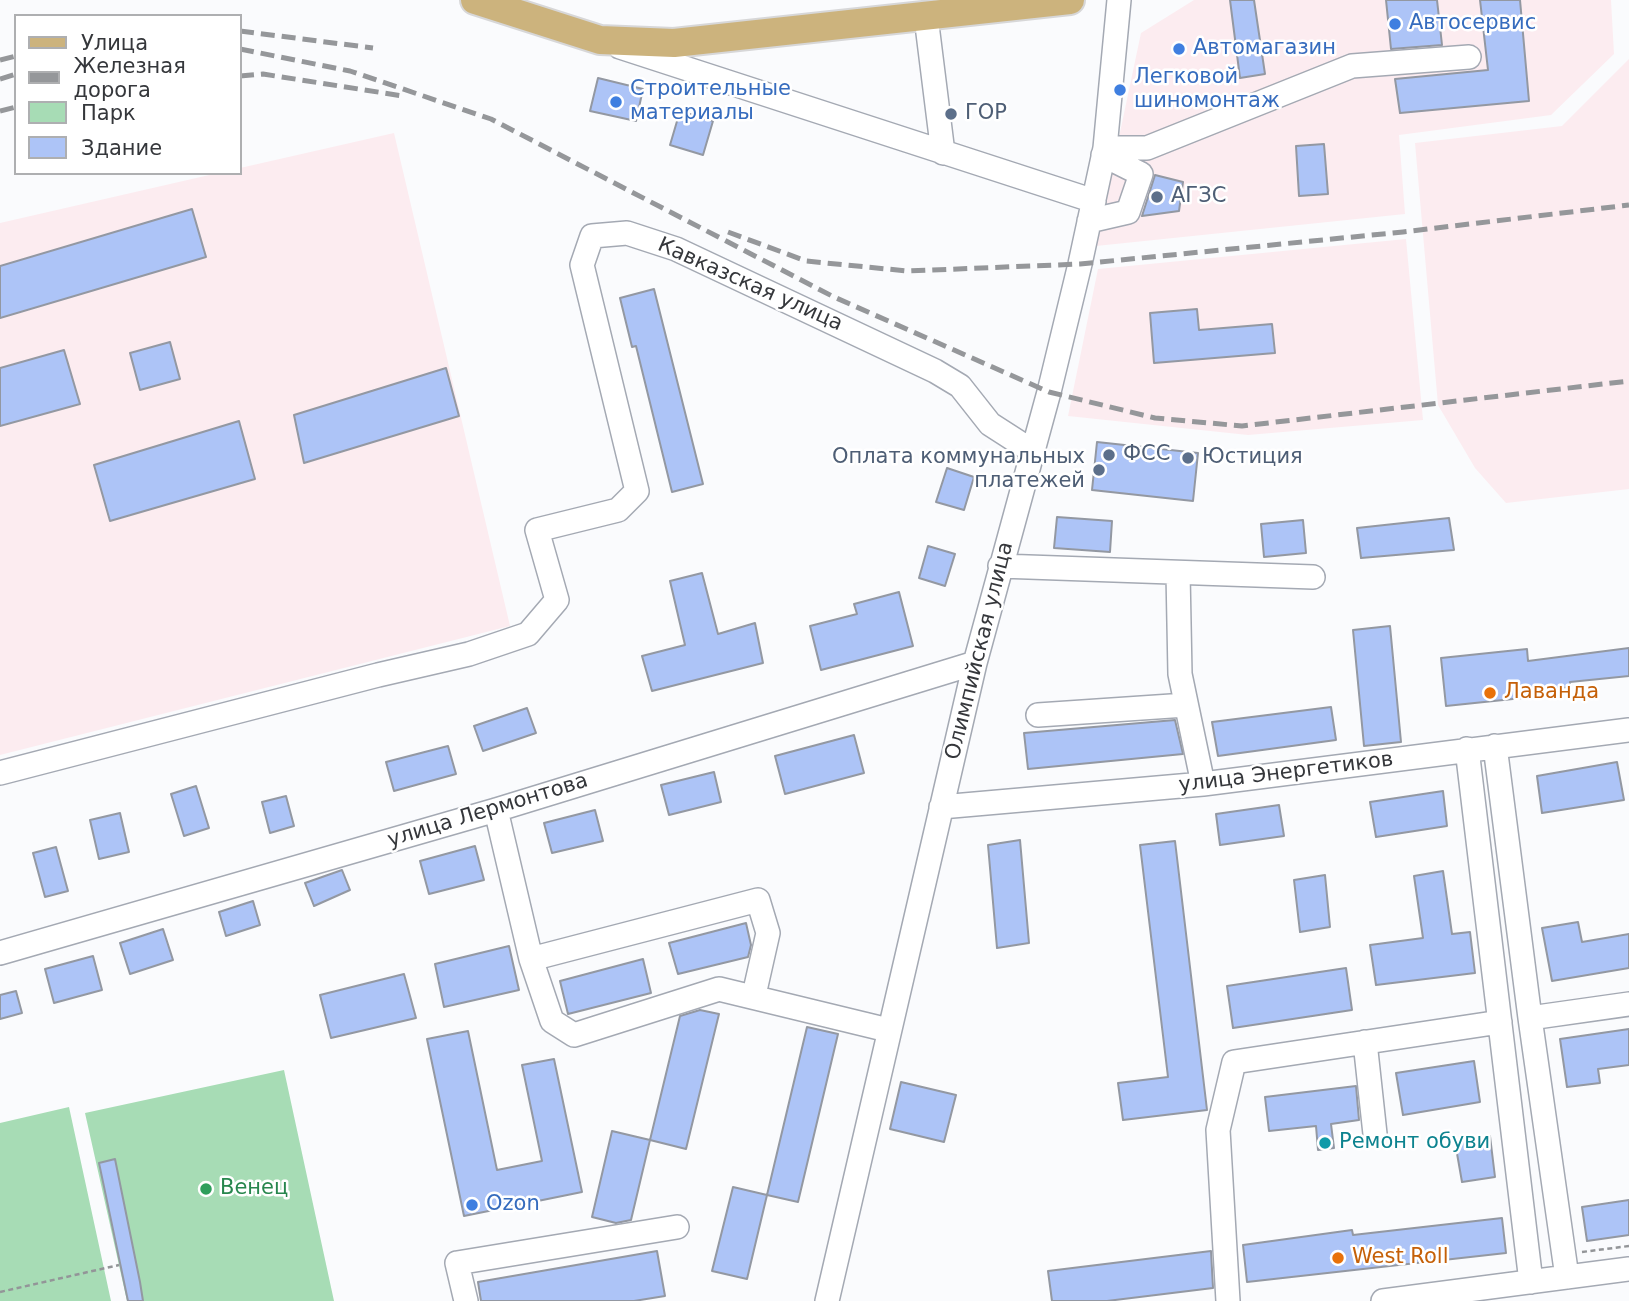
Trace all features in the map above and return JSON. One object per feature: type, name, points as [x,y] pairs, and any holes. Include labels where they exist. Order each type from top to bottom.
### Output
[{"type":"main road","points":[[475,0],[600,40],[674,43],[1070,0]]},
{"type":"street","name":"Олимпийская улица","points":[[827,1301],[975,663],[1092,211],[1104,151],[1119,0]]},
{"type":"street","points":[[926,17],[943,153]]},
{"type":"street","points":[[600,40],[943,153],[1092,211],[1128,212],[1141,174],[1104,151]]},
{"type":"street","points":[[1104,151],[1147,148],[1352,66],[1469,57]]},
{"type":"street","name":"Кавказская улица","points":[[0,773],[378,674],[469,654],[528,634],[556,600],[537,530],[618,510],[637,491],[582,265],[592,236],[627,233],[677,248],[936,371],[960,386],[990,424],[1032,451]]},
{"type":"street","points":[[1000,566],[1313,577]]},
{"type":"street","points":[[1178,573],[1180,674],[1203,784]]},
{"type":"street","name":"улица Лермонтова","points":[[0,953],[496,810],[975,663]]},
{"type":"street","points":[[1038,715],[1186,705]]},
{"type":"street","name":"улица Энергетиков","points":[[942,807],[1203,784],[1629,730]]},
{"type":"street","points":[[1496,746],[1530,1018],[1567,1277]]},
{"type":"street","points":[[1467,749],[1531,1282]]},
{"type":"street","points":[[496,810],[531,959],[552,1021],[574,1035],[719,989],[754,995],[888,1030]]},
{"type":"street","points":[[531,959],[758,900],[768,933],[754,995]]},
{"type":"street","points":[[1530,1018],[1629,1004]]},
{"type":"street","points":[[1228,1301],[1219,1130],[1234,1062],[1500,1022]]},
{"type":"street","points":[[1365,1042],[1375,1134]]},
{"type":"street","points":[[466,1301],[457,1263],[677,1227]]},
{"type":"street","points":[[1383,1301],[1450,1297],[1531,1282],[1629,1269]]},
{"type":"path","points":[[0,1292],[119,1265]]},
{"type":"shaded area","points":[[1194,0],[1611,0],[1614,54],[1551,115],[1399,135],[1405,214],[1096,246],[1141,33]]},
{"type":"shaded area","points":[[1629,59],[1629,489],[1506,503],[1475,468],[1438,405],[1415,143],[1562,126]]},
{"type":"shaded area","points":[[394,133],[510,626],[0,755],[0,223],[209,175],[242,175],[242,168]]},
{"type":"shaded area","points":[[1406,239],[1423,420],[1248,435],[1068,416],[1098,269]]},
{"type":"green space","name":"Венец","points":[[284,1070],[334,1301],[127,1301],[85,1113]]},
{"type":"green space","points":[[69,1107],[111,1301],[0,1301],[0,1123]]},
{"type":"building","points":[[1230,0],[1254,0],[1265,74],[1240,78]]},
{"type":"building","points":[[1386,0],[1437,0],[1442,45],[1391,49]]},
{"type":"building","points":[[1480,0],[1520,0],[1529,101],[1400,113],[1395,79],[1488,70]]},
{"type":"building","points":[[598,78],[643,89],[636,121],[590,111]]},
{"type":"building","points":[[680,111],[713,121],[703,155],[670,145]]},
{"type":"building","points":[[1324,144],[1328,194],[1299,196],[1296,146]]},
{"type":"building","points":[[1155,175],[1183,182],[1179,211],[1142,216]]},
{"type":"building","points":[[192,209],[206,257],[0,318],[0,266]]},
{"type":"building","points":[[654,289],[703,484],[672,492],[636,346],[632,347],[620,298]]},
{"type":"building","points":[[1197,309],[1199,330],[1272,324],[1275,353],[1154,363],[1150,313]]},
{"type":"building","points":[[170,342],[180,379],[140,390],[130,353]]},
{"type":"building","points":[[64,350],[80,404],[0,426],[0,368]]},
{"type":"building","points":[[446,368],[459,416],[304,463],[294,415]]},
{"type":"building","points":[[239,421],[255,479],[110,521],[94,465]]},
{"type":"building","points":[[1097,442],[1198,453],[1193,501],[1092,490]]},
{"type":"building","points":[[947,468],[974,477],[964,510],[936,502]]},
{"type":"building","points":[[1057,517],[1112,521],[1110,552],[1054,548]]},
{"type":"building","points":[[1449,518],[1454,550],[1361,558],[1357,528]]},
{"type":"building","points":[[1303,520],[1306,553],[1264,557],[1261,524]]},
{"type":"building","points":[[928,546],[955,554],[945,586],[919,578]]},
{"type":"building","points":[[702,573],[718,634],[755,623],[763,663],[652,691],[642,656],[685,645],[670,581]]},
{"type":"building","points":[[899,592],[913,646],[821,670],[810,626],[857,614],[854,604]]},
{"type":"building","points":[[1390,626],[1401,742],[1364,746],[1353,630]]},
{"type":"building","points":[[1629,648],[1629,676],[1570,682],[1570,687],[1531,692],[1532,697],[1446,706],[1441,658],[1527,649],[1528,661]]},
{"type":"building","points":[[1331,707],[1336,740],[1218,756],[1212,722]]},
{"type":"building","points":[[527,708],[536,733],[483,751],[474,726]]},
{"type":"building","points":[[1175,720],[1183,754],[1028,769],[1024,733]]},
{"type":"building","points":[[854,735],[864,773],[785,794],[775,756]]},
{"type":"building","points":[[448,746],[456,774],[394,791],[386,762]]},
{"type":"building","points":[[1617,762],[1624,800],[1542,813],[1537,776]]},
{"type":"building","points":[[714,772],[721,802],[669,815],[661,785]]},
{"type":"building","points":[[196,786],[209,828],[184,836],[171,794]]},
{"type":"building","points":[[1443,791],[1447,826],[1376,837],[1370,802]]},
{"type":"building","points":[[286,796],[294,826],[270,833],[262,802]]},
{"type":"building","points":[[1279,805],[1284,836],[1220,845],[1216,814]]},
{"type":"building","points":[[595,810],[603,841],[552,853],[544,823]]},
{"type":"building","points":[[120,813],[129,852],[99,859],[90,820]]},
{"type":"building","points":[[1020,840],[1029,943],[997,948],[988,845]]},
{"type":"building","points":[[1175,841],[1207,1110],[1123,1120],[1118,1083],[1168,1077],[1140,845]]},
{"type":"building","points":[[475,846],[484,880],[429,894],[420,861]]},
{"type":"building","points":[[56,847],[68,891],[45,897],[33,853]]},
{"type":"building","points":[[342,870],[350,890],[314,906],[305,883]]},
{"type":"building","points":[[1443,871],[1452,934],[1470,932],[1475,973],[1376,985],[1370,945],[1423,938],[1414,876]]},
{"type":"building","points":[[1325,875],[1330,927],[1300,932],[1294,880]]},
{"type":"building","points":[[253,901],[260,925],[226,936],[219,912]]},
{"type":"building","points":[[1578,922],[1582,942],[1629,934],[1629,968],[1552,981],[1542,928]]},
{"type":"building","points":[[746,923],[751,945],[748,957],[678,974],[669,943]]},
{"type":"building","points":[[163,929],[173,960],[130,974],[120,943]]},
{"type":"building","points":[[509,946],[519,990],[444,1007],[435,964]]},
{"type":"building","points":[[93,956],[102,990],[54,1003],[45,969]]},
{"type":"building","points":[[643,959],[651,993],[568,1014],[560,981]]},
{"type":"building","points":[[1346,968],[1352,1010],[1233,1028],[1227,986]]},
{"type":"building","points":[[404,974],[416,1018],[331,1038],[320,995]]},
{"type":"building","points":[[16,991],[22,1013],[0,1019],[0,995]]},
{"type":"building","points":[[700,1010],[719,1014],[686,1149],[650,1140],[680,1016]]},
{"type":"building","points":[[807,1027],[838,1034],[798,1202],[767,1195]]},
{"type":"building","points":[[1629,1029],[1629,1065],[1598,1069],[1600,1083],[1567,1087],[1560,1039]]},
{"type":"building","points":[[468,1031],[497,1170],[542,1161],[522,1065],[554,1059],[582,1192],[464,1216],[427,1039]]},
{"type":"building","points":[[1474,1061],[1480,1102],[1403,1115],[1396,1073]]},
{"type":"building","points":[[901,1082],[956,1095],[944,1142],[890,1129]]},
{"type":"building","points":[[1356,1086],[1359,1120],[1331,1124],[1334,1148],[1318,1150],[1316,1126],[1269,1131],[1265,1097]]},
{"type":"building","points":[[612,1131],[650,1140],[631,1220],[616,1223],[592,1217]]},
{"type":"building","points":[[1490,1136],[1495,1177],[1462,1182],[1455,1142]]},
{"type":"building","points":[[115,1159],[143,1301],[128,1301],[99,1163]]},
{"type":"building","points":[[733,1187],[767,1195],[747,1279],[712,1271]]},
{"type":"building","points":[[1629,1200],[1629,1235],[1587,1241],[1582,1207]]},
{"type":"building","points":[[1502,1218],[1506,1253],[1247,1282],[1243,1245],[1352,1230],[1353,1235]]},
{"type":"building","points":[[657,1251],[665,1296],[634,1301],[481,1301],[478,1282]]},
{"type":"building","points":[[1211,1251],[1213,1288],[1107,1301],[1052,1301],[1048,1271]]},
{"type":"railway","points":[[242,31],[373,48]]},
{"type":"railway","points":[[242,49],[350,71],[491,119],[834,297],[1049,392],[1155,418],[1242,426],[1629,381]]},
{"type":"railway","points":[[0,60],[14,56]]},
{"type":"railway","points":[[242,76],[263,74],[403,96]]},
{"type":"railway","points":[[0,79],[14,75]]},
{"type":"railway","points":[[0,111],[14,108]]},
{"type":"railway","points":[[728,232],[806,261],[907,271],[1080,264],[1403,232],[1629,205]]},
{"type":"place","name":"Автосервис","points":[[1395,24]]},
{"type":"place","name":"Автомагазин","points":[[1179,49]]},
{"type":"place","name":"Легковой шиномонтаж","points":[[1120,90]]},
{"type":"place","name":"Строительные материалы","points":[[616,102]]},
{"type":"place","name":"ГОР","points":[[951,114]]},
{"type":"place","name":"АГЗС","points":[[1157,197]]},
{"type":"place","name":"ФСС","points":[[1109,455]]},
{"type":"place","name":"Юстиция","points":[[1188,458]]},
{"type":"place","name":"Оплата коммунальных платежей","points":[[1099,470]]},
{"type":"place","name":"Лаванда","points":[[1490,693]]},
{"type":"place","name":"Ремонт обуви","points":[[1325,1143]]},
{"type":"place","name":"Венец","points":[[206,1189]]},
{"type":"place","name":"Ozon","points":[[472,1205]]},
{"type":"place","name":"West Roll","points":[[1338,1258]]}]
